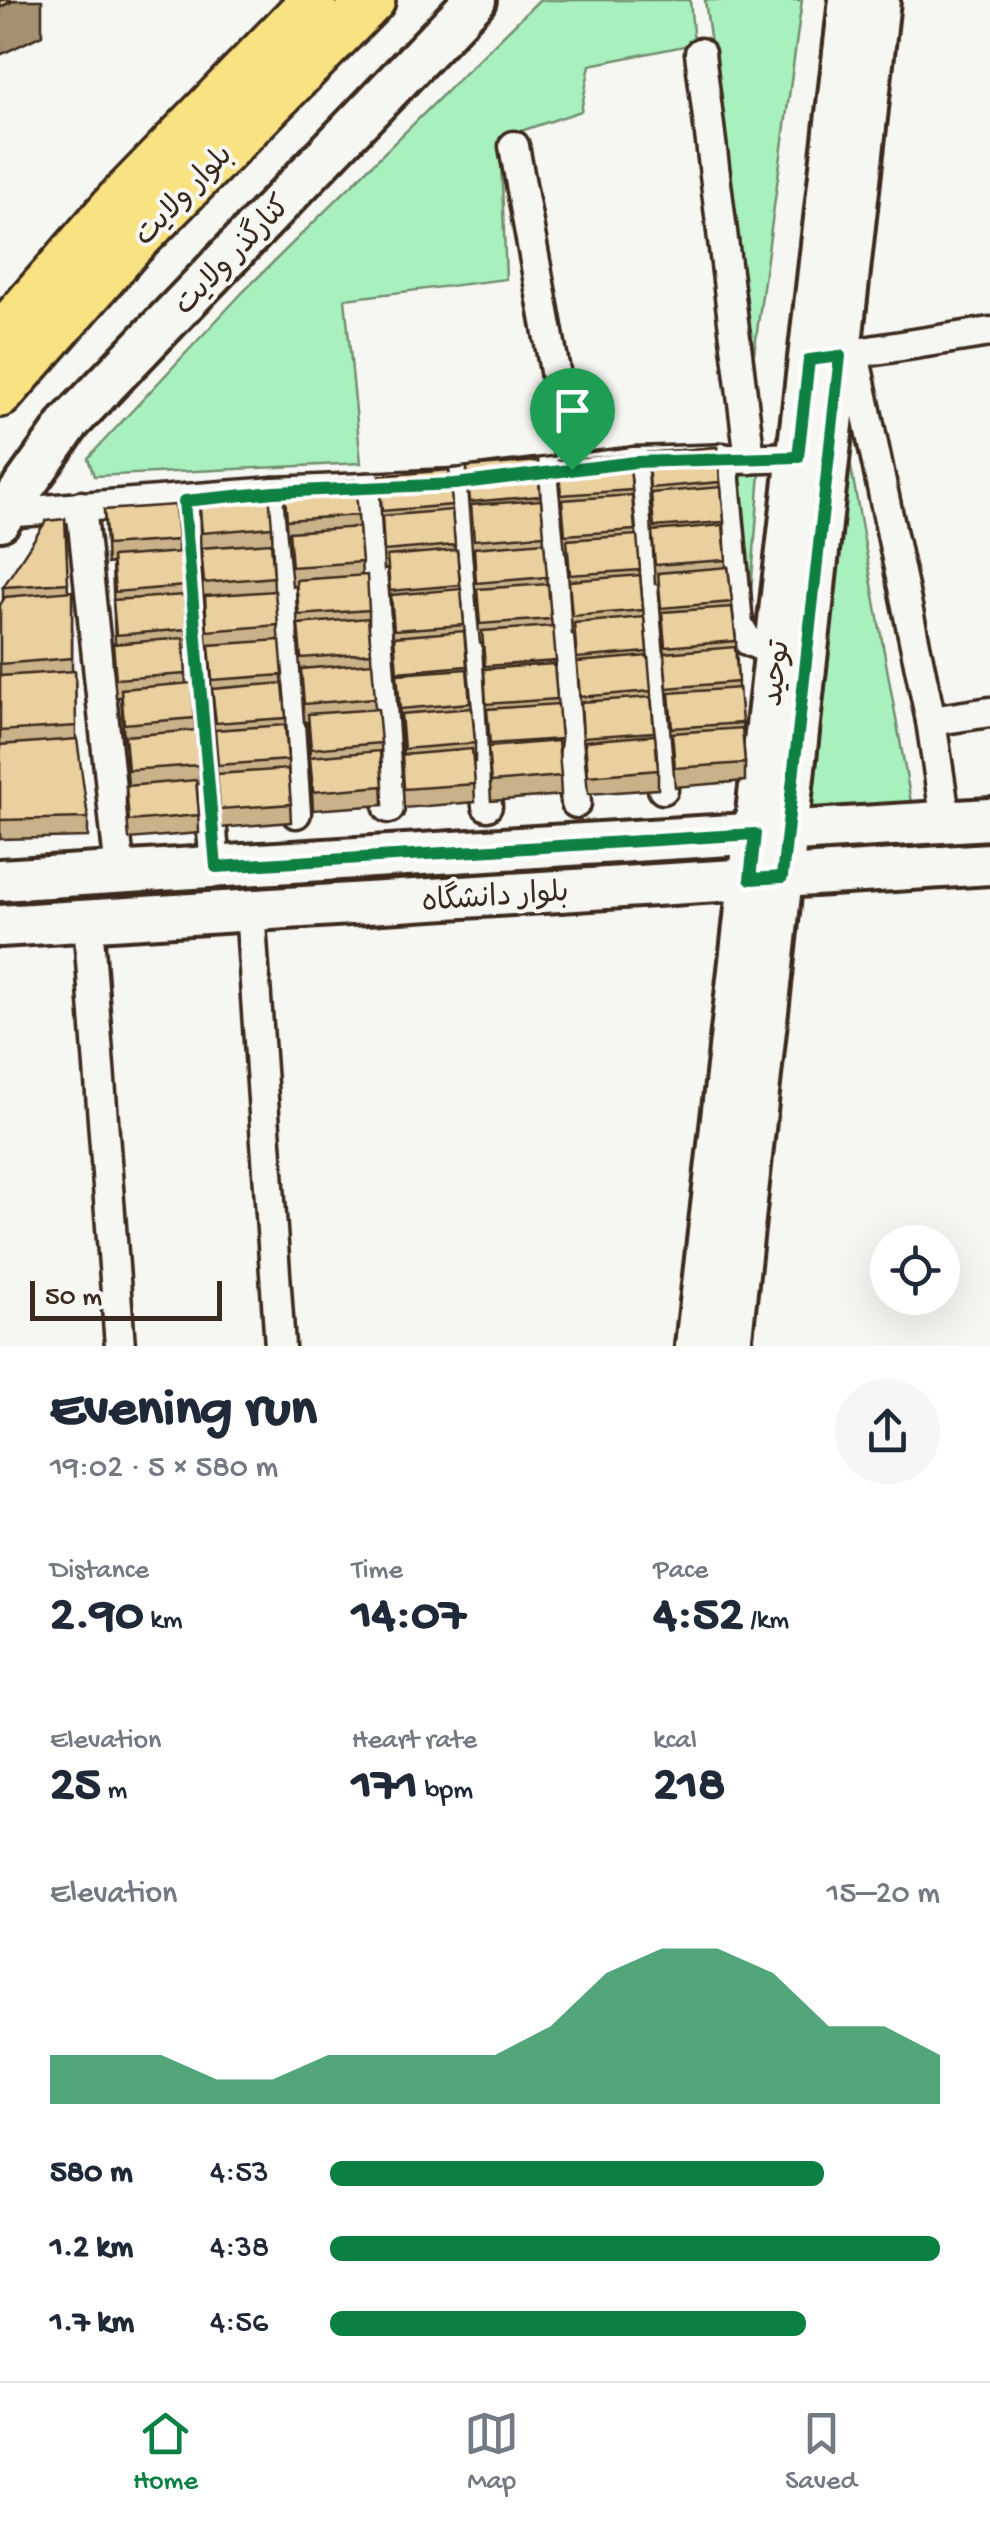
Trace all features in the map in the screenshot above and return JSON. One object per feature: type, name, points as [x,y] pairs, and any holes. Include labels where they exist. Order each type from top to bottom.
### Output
[{"type":"main road","name":"بلوار ولایت","points":[[0,337],[117,203],[314,0]]},
{"type":"main road","name":"بلوار ولایت","points":[[0,394],[132,245],[372,0]]},
{"type":"main road","name":"کنارگذر ولایت","points":[[2,516],[70,422],[475,0]]},
{"type":"main road","name":"توحید","points":[[772,833],[776,654],[798,457],[835,356],[850,0]]},
{"type":"main road","name":"توحید","points":[[696,1346],[766,878],[879,0]]},
{"type":"main road","name":"بلوار دانشگاه","points":[[0,880],[990,819]]},
{"type":"main road","name":"بلوار دانشگاه","points":[[0,926],[990,864]]},
{"type":"main road","name":"توحید","points":[[730,1346],[766,878]]},
{"type":"street","points":[[700,53],[736,458],[738,624],[747,640],[776,654]]},
{"type":"street","points":[[514,146],[572,470]]},
{"type":"street","points":[[946,822],[932,721],[835,356],[990,332]]},
{"type":"street","points":[[2,516],[80,506],[274,492],[455,484],[635,462],[798,457]]},
{"type":"street","points":[[635,462],[664,789]]},
{"type":"street","points":[[544,474],[576,803]]},
{"type":"street","points":[[455,484],[487,806]]},
{"type":"street","points":[[367,488],[389,808]]},
{"type":"street","points":[[274,492],[296,814]]},
{"type":"street","points":[[184,501],[216,867]]},
{"type":"street","points":[[80,506],[120,873]]},
{"type":"street","points":[[932,721],[990,712]]},
{"type":"street","points":[[250,910],[280,1346]]},
{"type":"street","points":[[88,920],[120,1346]]},
{"type":"green space","points":[[539,0],[690,0],[694,44],[590,65],[581,111],[500,138],[506,279],[345,299],[361,463],[94,476],[88,458],[243,292]]},
{"type":"green space","points":[[705,0],[802,0],[754,354],[706,8]]},
{"type":"green space","points":[[840,406],[911,802],[805,819]]},
{"type":"green space","points":[[760,472],[748,632],[734,478]]},
{"type":"building","points":[[717,447],[720,482],[650,488],[647,453]]},
{"type":"building","points":[[629,455],[632,490],[561,495],[558,461]]},
{"type":"building","points":[[538,461],[540,496],[470,502],[467,467]]},
{"type":"building","points":[[449,470],[452,505],[382,511],[379,476]]},
{"type":"building","points":[[355,480],[358,515],[287,520],[284,486]]},
{"type":"building","points":[[721,487],[724,522],[654,527],[651,493]]},
{"type":"building","points":[[269,492],[272,527],[202,533],[199,498]]},
{"type":"building","points":[[632,495],[635,530],[565,535],[562,500]]},
{"type":"building","points":[[541,500],[544,535],[474,540],[471,505]]},
{"type":"building","points":[[175,505],[178,540],[107,545],[104,510]]},
{"type":"building","points":[[452,510],[455,545],[384,551],[382,516]]},
{"type":"building","points":[[65,519],[68,583],[3,587],[46,521]]},
{"type":"building","points":[[723,525],[726,560],[655,565],[652,531]]},
{"type":"building","points":[[359,527],[362,562],[292,567],[289,532]]},
{"type":"building","points":[[637,535],[640,570],[570,575],[567,540]]},
{"type":"building","points":[[544,542],[547,577],[476,583],[474,548]]},
{"type":"building","points":[[271,543],[274,577],[204,583],[201,548]]},
{"type":"building","points":[[457,550],[460,585],[390,591],[387,556]]},
{"type":"building","points":[[182,552],[185,586],[115,592],[112,557]]},
{"type":"building","points":[[728,567],[732,602],[661,608],[658,573]]},
{"type":"building","points":[[367,575],[369,610],[299,615],[296,580]]},
{"type":"building","points":[[640,575],[643,610],[572,616],[569,581]]},
{"type":"building","points":[[548,584],[551,619],[480,624],[477,589]]},
{"type":"building","points":[[461,589],[464,625],[394,630],[391,595]]},
{"type":"building","points":[[72,591],[72,658],[0,664],[0,605],[5,597]]},
{"type":"building","points":[[275,591],[278,625],[207,631],[205,596]]},
{"type":"building","points":[[184,595],[187,629],[116,635],[113,600]]},
{"type":"building","points":[[732,607],[736,641],[665,647],[662,612]]},
{"type":"building","points":[[644,617],[647,652],[577,658],[574,623]]},
{"type":"building","points":[[368,618],[371,653],[301,658],[298,624]]},
{"type":"building","points":[[553,626],[556,661],[485,666],[482,631]]},
{"type":"building","points":[[464,631],[467,666],[397,672],[394,637]]},
{"type":"building","points":[[183,638],[186,674],[116,679],[113,644]]},
{"type":"building","points":[[280,640],[283,675],[212,680],[209,645]]},
{"type":"building","points":[[735,647],[738,682],[667,688],[664,653]]},
{"type":"building","points":[[648,656],[651,691],[580,697],[577,662]]},
{"type":"building","points":[[372,663],[375,698],[304,704],[301,669]]},
{"type":"building","points":[[554,664],[557,699],[486,704],[484,669]]},
{"type":"building","points":[[467,669],[470,703],[400,709],[397,674]]},
{"type":"building","points":[[75,671],[76,726],[0,731],[0,676]]},
{"type":"building","points":[[192,683],[194,718],[124,724],[121,689]]},
{"type":"building","points":[[283,683],[286,718],[216,723],[212,689]]},
{"type":"building","points":[[739,688],[742,723],[672,728],[669,693]]},
{"type":"building","points":[[651,697],[654,732],[583,737],[581,702]]},
{"type":"building","points":[[558,704],[561,739],[490,744],[487,709]]},
{"type":"building","points":[[472,708],[475,743],[404,749],[401,714]]},
{"type":"building","points":[[378,709],[381,743],[311,749],[308,714]]},
{"type":"building","points":[[285,725],[288,760],[218,765],[215,730]]},
{"type":"building","points":[[742,728],[745,763],[675,768],[672,733]]},
{"type":"building","points":[[196,730],[199,765],[128,770],[125,736]]},
{"type":"building","points":[[655,735],[658,770],[588,776],[585,741]]},
{"type":"building","points":[[77,739],[88,818],[0,820],[0,745]]},
{"type":"building","points":[[558,741],[561,776],[491,782],[488,747]]},
{"type":"building","points":[[472,749],[475,784],[404,789],[402,755]]},
{"type":"building","points":[[380,751],[383,786],[313,792],[310,757]]},
{"type":"building","points":[[288,769],[291,804],[220,809],[217,774]]},
{"type":"building","points":[[196,780],[199,815],[129,821],[126,786]]},
{"type":"route","points":[[840,356],[782,877],[750,879],[755,834],[216,867],[184,501],[274,492],[455,484],[572,470],[635,462],[798,457],[809,360],[840,356]]}]
